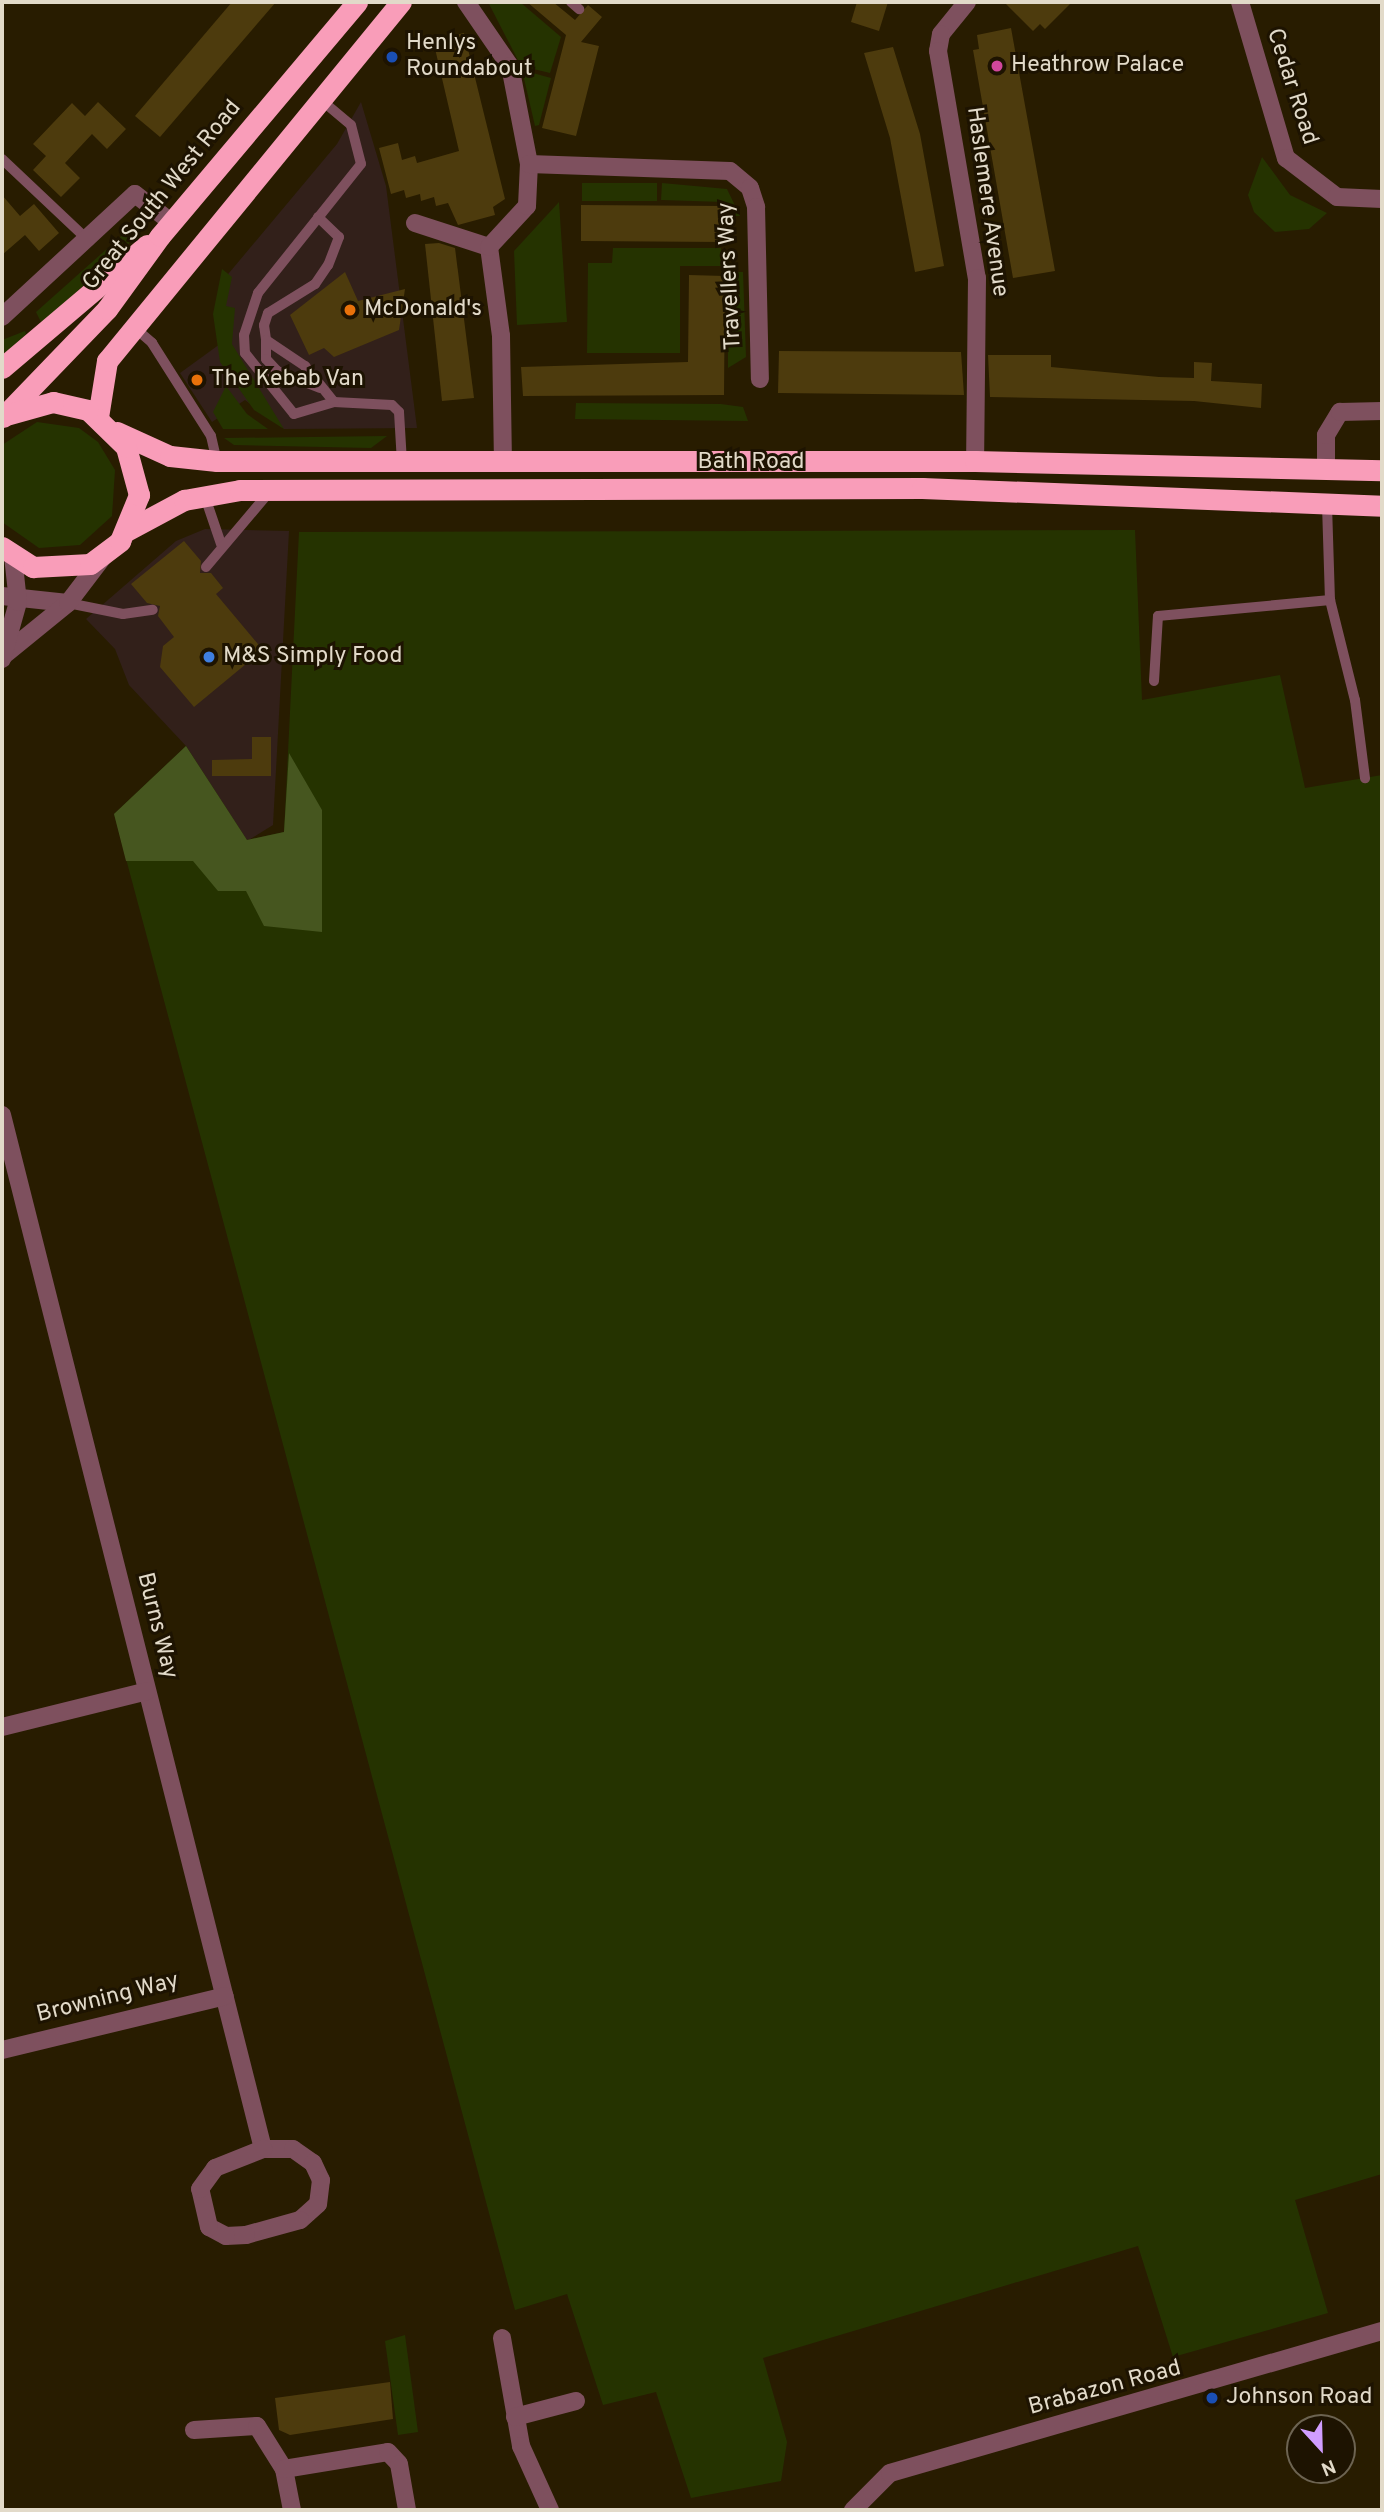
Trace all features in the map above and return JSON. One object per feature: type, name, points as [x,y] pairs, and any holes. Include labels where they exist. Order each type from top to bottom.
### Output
[{"type":"highway","name":"Great South West Road","points":[[2,417],[107,309],[166,229],[357,2]]},
{"type":"highway","points":[[98,417],[103,368],[401,2]]},
{"type":"highway","points":[[2,368],[166,229]]},
{"type":"highway","points":[[2,417],[53,402],[98,417],[117,432],[139,485],[128,530],[103,557],[60,570],[33,567],[8,551]]},
{"type":"highway","name":"Bath Road","points":[[117,432],[170,456],[217,461],[975,461],[1382,470]]},
{"type":"highway","name":"Bath Road","points":[[128,530],[204,494],[271,490],[922,488],[1382,506]]},
{"type":"street","name":"Haslemere Avenue","points":[[967,2],[941,34],[938,51],[977,278],[975,461]]},
{"type":"street","name":"Cedar Road","points":[[1240,2],[1279,146],[1307,180],[1337,197],[1382,199]]},
{"type":"street","points":[[469,3],[510,66],[529,164],[527,206],[489,247]]},
{"type":"street","name":"Travellers Way","points":[[529,164],[718,167],[744,181],[756,207],[760,379]]},
{"type":"street","points":[[2,317],[89,241],[135,194],[166,229]]},
{"type":"street","points":[[415,222],[489,247]]},
{"type":"street","points":[[489,247],[501,336],[503,461]]},
{"type":"street","points":[[1326,467],[1326,435],[1340,412],[1382,411]]},
{"type":"street","points":[[3,658],[10,599],[8,551]]},
{"type":"street","points":[[3,658],[68,603],[103,557]]},
{"type":"street","points":[[10,599],[68,603]]},
{"type":"street","name":"Burns Way","points":[[2,1115],[263,2149]]},
{"type":"street","points":[[2,1727],[147,1691]]},
{"type":"street","name":"Browning Way","points":[[2,2050],[225,1996]]},
{"type":"street","points":[[263,2149],[293,2149],[313,2163],[321,2180],[318,2204],[300,2220],[247,2235],[226,2236],[209,2227],[200,2189],[215,2168],[263,2149]]},
{"type":"street","name":"Brabazon Road","points":[[853,2510],[890,2473],[1382,2331]]},
{"type":"street","points":[[502,2338],[515,2417],[550,2510]]},
{"type":"street","points":[[515,2417],[576,2401]]},
{"type":"street","points":[[194,2430],[250,2422],[284,2469],[292,2510]]},
{"type":"street","points":[[284,2469],[387,2452],[399,2464],[407,2510]]},
{"type":"lane","points":[[320,99],[351,125],[361,159],[258,293],[244,344],[256,373],[290,412],[308,414],[334,402],[396,407],[402,462]]},
{"type":"lane","points":[[2,159],[89,241]]},
{"type":"lane","points":[[318,217],[339,237],[328,265],[308,289],[268,313],[265,340],[266,359],[278,371],[320,388]]},
{"type":"lane","points":[[135,328],[152,343],[211,436],[217,461]]},
{"type":"lane","points":[[265,340],[305,366],[320,388],[334,402]]},
{"type":"lane","points":[[206,567],[221,544],[271,490]]},
{"type":"lane","points":[[204,494],[221,544]]},
{"type":"lane","points":[[1327,505],[1330,600],[1356,699],[1365,778]]},
{"type":"lane","points":[[1154,681],[1158,615],[1330,600]]},
{"type":"lane","points":[[68,603],[123,614],[153,610]]},
{"type":"shaded area","points":[[361,102],[386,186],[417,428],[284,429],[245,400],[212,422],[180,373],[220,344],[224,279],[337,144]]},
{"type":"shaded area","points":[[205,529],[289,531],[273,825],[247,841],[186,746],[129,685],[115,649],[86,619],[176,541]]},
{"type":"green space","points":[[488,2],[520,2],[561,37],[550,73],[521,66]]},
{"type":"green space","points":[[522,70],[551,78],[539,125],[535,126]]},
{"type":"green space","points":[[1262,157],[1290,195],[1327,213],[1309,229],[1275,232],[1254,212],[1248,195]]},
{"type":"green space","points":[[582,183],[657,183],[657,201],[582,201]]},
{"type":"green space","points":[[662,183],[727,189],[740,216],[725,216],[724,202],[661,200]]},
{"type":"green space","points":[[559,202],[567,322],[517,325],[514,251]]},
{"type":"green space","points":[[137,222],[136,237],[42,324],[36,312]]},
{"type":"green space","points":[[613,248],[721,248],[721,266],[680,266],[680,353],[587,353],[588,263],[612,263]]},
{"type":"green space","points":[[222,269],[232,277],[226,306],[235,308],[232,344],[284,429],[254,410],[220,362],[213,314]]},
{"type":"green space","points":[[728,272],[743,272],[746,357],[728,368]]},
{"type":"green space","points":[[25,331],[26,334],[2,357],[2,340]]},
{"type":"green space","points":[[226,386],[247,414],[268,429],[223,429],[213,412]]},
{"type":"green space","points":[[576,403],[721,404],[743,407],[748,421],[575,419]]},
{"type":"green space","points":[[37,422],[79,428],[98,442],[115,470],[112,516],[80,545],[39,548],[2,522],[2,445]]},
{"type":"green space","points":[[387,436],[371,448],[234,445],[224,438]]},
{"type":"green space","points":[[1135,530],[1142,700],[1280,675],[1305,788],[1382,775],[1382,2174],[1295,2200],[1328,2313],[1173,2357],[1138,2246],[763,2358],[787,2442],[781,2481],[691,2498],[656,2392],[603,2405],[567,2294],[515,2310],[114,814],[186,746],[247,840],[284,832],[299,532]]},
{"type":"green space","points":[[186,746],[247,840],[284,832],[289,753],[322,810],[322,932],[264,926],[246,891],[218,891],[193,861],[126,861],[114,814]]},
{"type":"green space","points":[[405,2335],[418,2432],[398,2435],[385,2341]]},
{"type":"building","points":[[232,2],[276,2],[160,137],[135,116]]},
{"type":"building","points":[[527,2],[553,2],[575,20],[588,5],[602,17],[581,42],[599,46],[576,136],[542,128],[566,35]]},
{"type":"building","points":[[857,2],[888,2],[879,31],[851,22]]},
{"type":"building","points":[[1004,2],[1072,2],[1045,29],[1040,24],[1033,31]]},
{"type":"building","points":[[1011,28],[1055,271],[1013,278],[973,50],[979,49],[977,35]]},
{"type":"building","points":[[464,33],[505,199],[493,207],[495,215],[458,225],[448,203],[436,206],[434,197],[421,201],[420,194],[406,198],[404,190],[391,194],[379,148],[398,143],[402,160],[415,156],[417,163],[459,151],[433,40]]},
{"type":"building","points":[[893,47],[920,134],[944,266],[915,272],[890,138],[864,53]]},
{"type":"building","points":[[98,102],[126,129],[107,149],[92,134],[65,163],[80,178],[61,197],[33,170],[46,156],[33,144],[72,103],[85,116]]},
{"type":"building","points":[[2,195],[20,216],[34,204],[59,233],[39,251],[25,235],[2,255]]},
{"type":"building","points":[[581,205],[723,206],[722,242],[581,241]]},
{"type":"building","points":[[439,243],[455,248],[474,398],[442,401],[425,244]]},
{"type":"building","name":"McDonald's","points":[[345,272],[358,301],[405,289],[399,330],[334,357],[324,348],[309,355],[290,315]]},
{"type":"building","points":[[689,275],[725,276],[724,395],[523,396],[521,367],[688,362]]},
{"type":"building","points":[[779,351],[961,352],[964,395],[778,393]]},
{"type":"building","points":[[988,355],[1051,355],[1051,367],[1159,377],[1194,378],[1194,362],[1212,363],[1211,381],[1262,384],[1261,408],[1194,401],[990,397]]},
{"type":"building","points":[[184,541],[201,561],[200,573],[211,573],[223,588],[216,594],[263,650],[194,707],[160,667],[163,646],[174,637],[158,616],[160,606],[147,603],[131,584]]},
{"type":"building","points":[[252,737],[271,737],[271,776],[212,776],[212,760],[252,759]]},
{"type":"building","points":[[390,2382],[393,2419],[290,2435],[279,2430],[275,2398]]},
{"type":"place","name":"Henlys Roundabout","points":[[392,57]]},
{"type":"place","name":"Heathrow Palace","points":[[997,66]]},
{"type":"place","name":"McDonald's","points":[[350,310]]},
{"type":"place","name":"The Kebab Van","points":[[197,380]]},
{"type":"place","name":"M&S Simply Food","points":[[209,657]]},
{"type":"place","name":"Johnson Road","points":[[1212,2398]]}]
